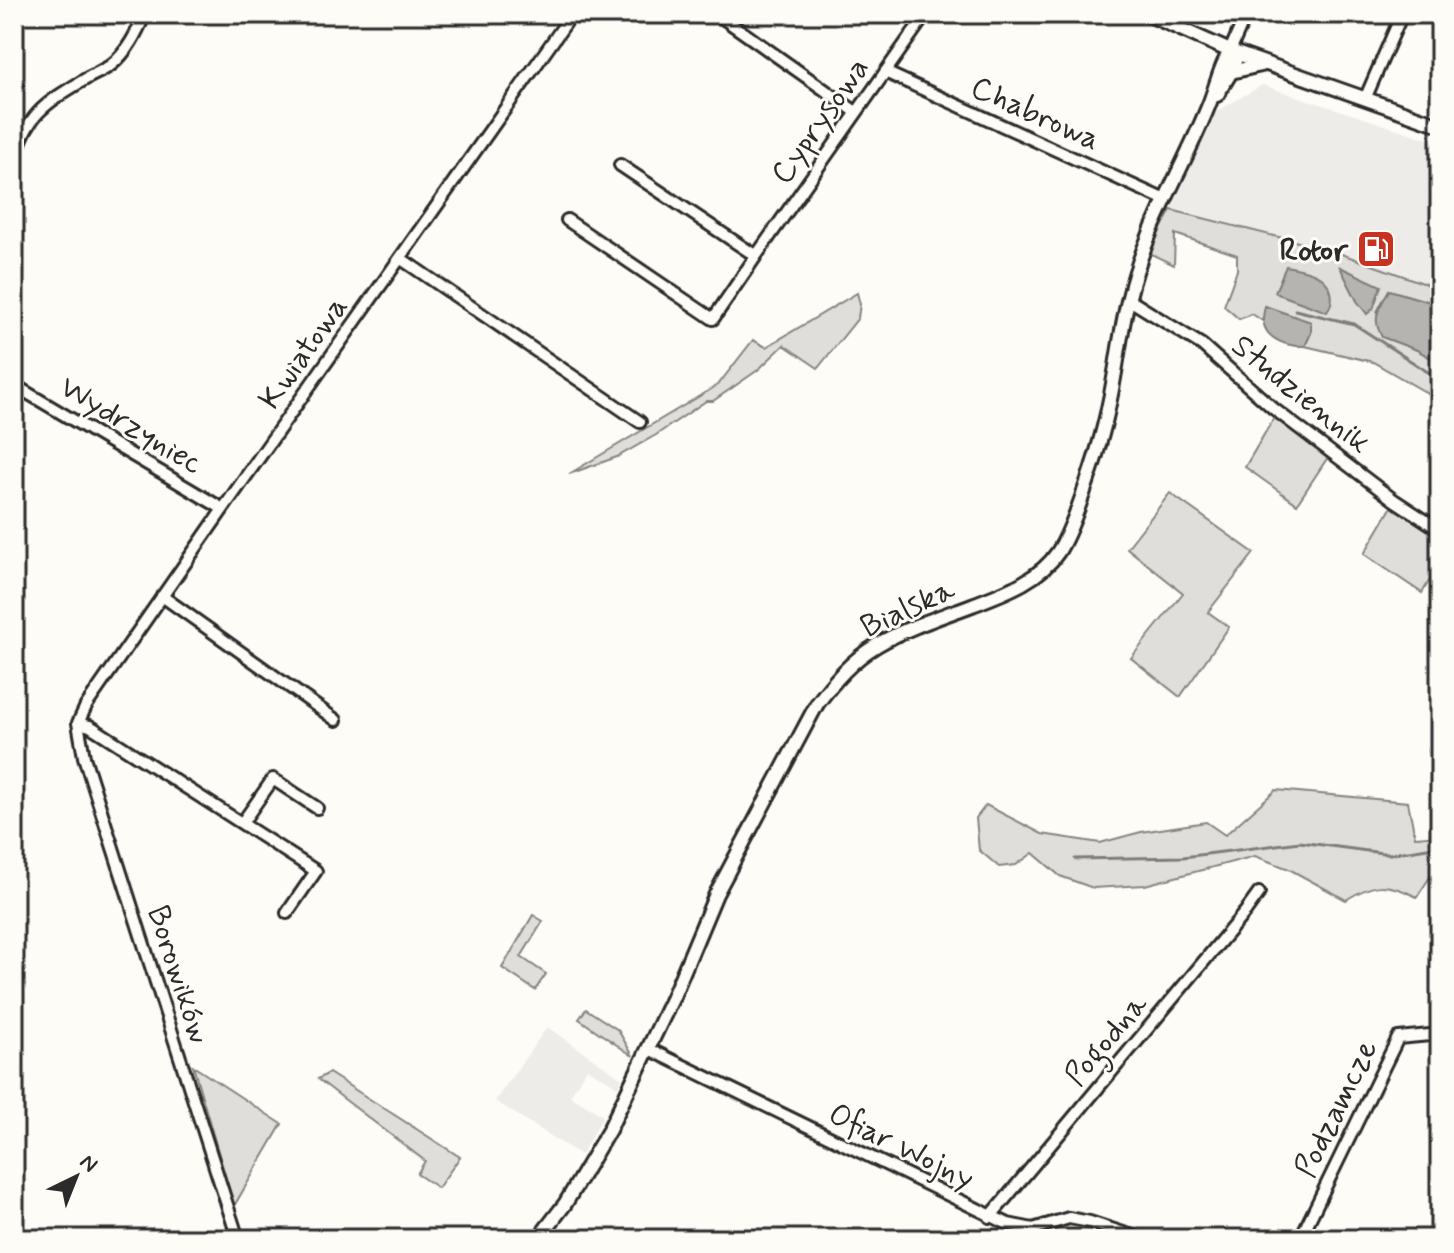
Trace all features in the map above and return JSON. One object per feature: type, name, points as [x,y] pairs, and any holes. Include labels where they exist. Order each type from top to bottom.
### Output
[{"type":"street","points":[[14,162],[23,132],[32,119],[49,102],[110,66],[125,51],[145,14]]},
{"type":"street","name":"Kwiatowa","points":[[78,723],[86,706],[162,596],[572,14]]},
{"type":"street","points":[[717,14],[856,112]]},
{"type":"street","name":"Cyprysowa","points":[[567,220],[713,319],[926,14]]},
{"type":"street","points":[[1147,14],[1226,58],[1265,64],[1440,125]]},
{"type":"street","points":[[1226,58],[1246,14]]},
{"type":"street","points":[[1365,99],[1402,14]]},
{"type":"street","points":[[1226,58],[1265,64]]},
{"type":"street","name":"Bialska","points":[[538,1239],[565,1204],[609,1130],[672,999],[716,894],[829,687],[856,660],[877,645],[1031,579],[1048,566],[1058,552],[1070,530],[1101,440],[1128,299],[1139,260],[1209,106],[1226,58]]},
{"type":"street","name":"Chabrowa","points":[[885,72],[1165,200]]},
{"type":"street","points":[[620,165],[756,256]]},
{"type":"street","points":[[400,258],[640,422]]},
{"type":"street","name":"Studziennik","points":[[1128,299],[1202,345],[1274,409],[1398,503],[1440,530]]},
{"type":"street","name":"Wydrzyniec","points":[[14,385],[223,509]]},
{"type":"street","points":[[162,596],[336,720]]},
{"type":"street","points":[[78,723],[90,726],[316,871],[287,913]]},
{"type":"street","name":"Borowików","points":[[78,723],[84,757],[238,1239]]},
{"type":"street","points":[[242,823],[273,779],[317,808]]},
{"type":"street","name":"Pogodna","points":[[990,1217],[1259,893]]},
{"type":"street","name":"Podzamcze","points":[[1300,1239],[1398,1038],[1440,1037]]},
{"type":"street","name":"Ofiar Wojny","points":[[649,1049],[1008,1224],[1033,1229],[1069,1218],[1142,1239]]},
{"type":"shaded area","points":[[1262,85],[1440,143],[1440,289],[1330,250],[1171,210],[1216,112]]},
{"type":"shaded area","points":[[1171,210],[1330,250],[1440,289],[1440,305],[1389,290],[1377,312],[1382,337],[1434,360],[1440,358],[1440,406],[1427,393],[1373,362],[1305,346],[1311,333],[1266,306],[1263,321],[1252,314],[1239,319],[1224,306],[1237,270],[1237,255],[1175,234],[1174,265],[1151,254]]},
{"type":"shaded area","points":[[1286,266],[1312,272],[1323,280],[1330,288],[1332,297],[1327,312],[1275,292]]},
{"type":"shaded area","points":[[1340,267],[1381,286],[1373,309],[1367,314],[1357,301]]},
{"type":"shaded area","points":[[1389,290],[1440,305],[1440,358],[1434,360],[1382,337],[1377,318]]},
{"type":"shaded area","points":[[857,293],[860,304],[858,318],[818,368],[784,345],[758,370],[713,401],[706,401],[617,457],[569,474],[718,385],[753,340],[766,347]]},
{"type":"shaded area","points":[[1265,306],[1311,322],[1311,333],[1305,346],[1285,343],[1268,333],[1263,320]]},
{"type":"shaded area","points":[[1276,418],[1330,454],[1297,504],[1245,467]]},
{"type":"shaded area","points":[[1170,493],[1254,553],[1208,612],[1229,627],[1180,697],[1131,658],[1183,593],[1127,548]]},
{"type":"shaded area","points":[[1395,506],[1440,535],[1440,563],[1422,593],[1364,554]]},
{"type":"shaded area","points":[[1276,790],[1408,802],[1415,837],[1440,835],[1440,878],[1430,877],[1417,897],[1381,886],[1346,900],[1289,869],[1255,856],[1145,885],[1093,888],[1060,876],[1033,853],[1016,865],[999,867],[979,850],[976,818],[986,805],[1042,834],[1100,843],[1141,832],[1206,822],[1225,835]]},
{"type":"shaded area","points":[[533,915],[543,921],[521,957],[546,974],[535,990],[502,968]]},
{"type":"shaded area","points":[[586,1009],[618,1030],[633,1056],[579,1019]]},
{"type":"shaded area","points":[[547,1027],[622,1078],[618,1087],[587,1068],[570,1096],[603,1116],[581,1155],[495,1101]]},
{"type":"shaded area","points":[[193,1066],[282,1124],[234,1206]]},
{"type":"shaded area","points":[[329,1073],[460,1157],[438,1188],[417,1174],[425,1161],[318,1079]]},
{"type":"waterway","points":[[1295,310],[1354,324],[1440,380]]},
{"type":"waterway","points":[[1075,859],[1183,857],[1300,842],[1390,854],[1440,846]]},
{"type":"place","name":"Rotor","points":[[1376,249]]}]
